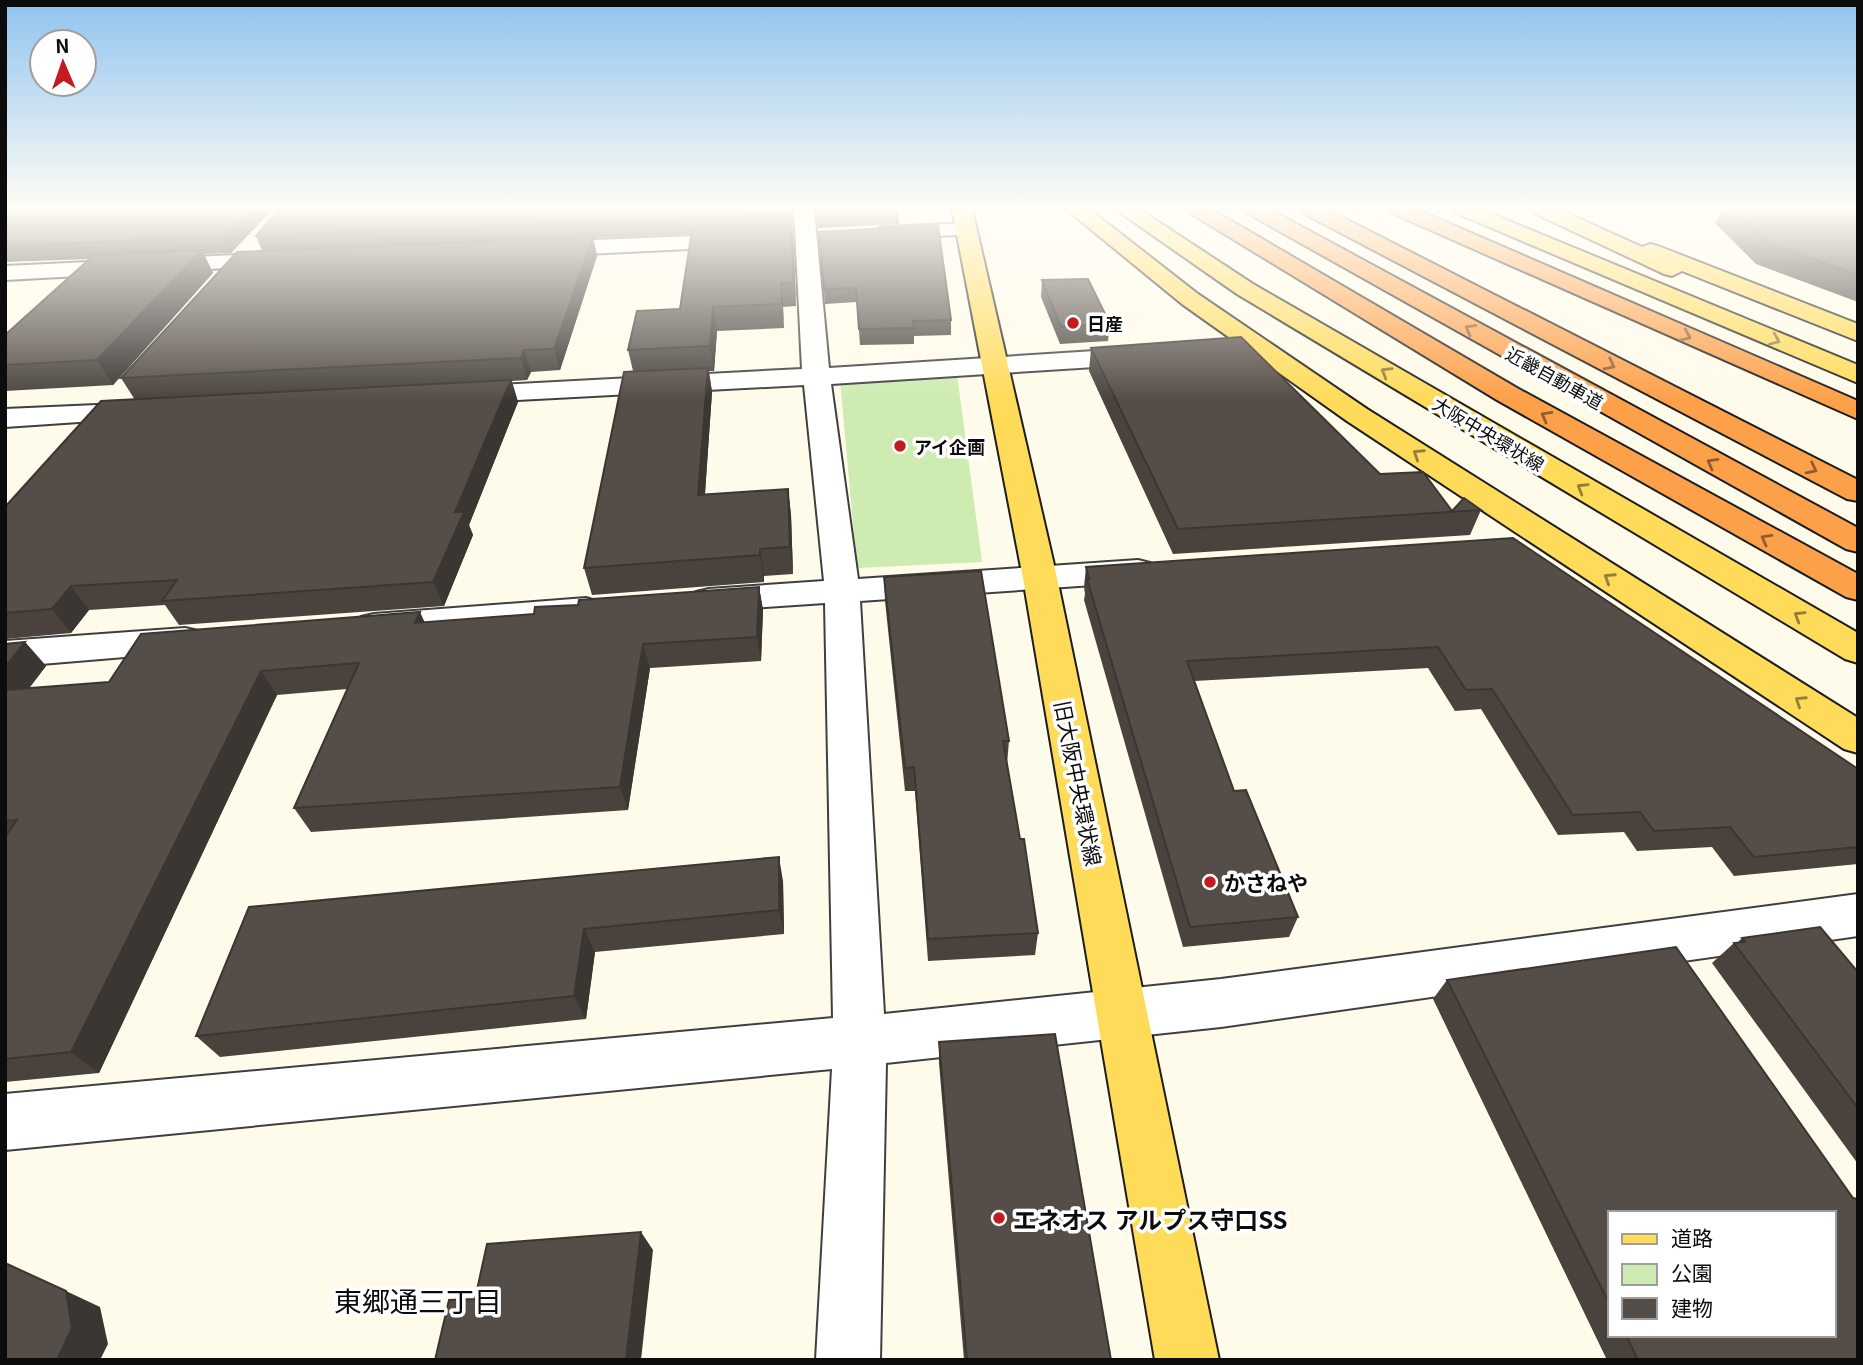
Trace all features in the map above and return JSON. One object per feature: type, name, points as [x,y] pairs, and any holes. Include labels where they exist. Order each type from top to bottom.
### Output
[{"type":"highway","points":[[1303,273],[1484,381],[1858,590]]},
{"type":"highway","name":"近畿自動車道","points":[[1370,273],[1858,542]]},
{"type":"highway","name":"近畿自動車道","points":[[1433,273],[1858,492]]},
{"type":"highway","points":[[1544,273],[1858,411]]},
{"type":"main road","name":"旧大阪中央環状線","points":[[976,273],[1040,578],[1187,1360]]},
{"type":"main road","points":[[1157,273],[1190,299],[1357,415],[1858,738]]},
{"type":"main road","name":"大阪中央環状線","points":[[1223,273],[1279,309],[1858,650]]},
{"type":"main road","points":[[1615,273],[1858,375]]},
{"type":"main road","points":[[1683,273],[1858,352]]},
{"type":"main road","points":[[1704,273],[1858,333]]},
{"type":"street","points":[[213,292],[230,273]]},
{"type":"street","points":[[802,273],[842,590],[860,1041],[848,1360]]},
{"type":"street","points":[[1219,351],[1261,347]]},
{"type":"street","points":[[440,396],[996,367],[1163,355]]},
{"type":"street","points":[[78,444],[132,383]]},
{"type":"street","points":[[5,418],[175,410]]},
{"type":"street","points":[[674,603],[1177,568]]},
{"type":"street","points":[[340,628],[619,607]]},
{"type":"street","points":[[5,654],[214,638]]},
{"type":"street","points":[[5,1122],[860,1041],[1222,1003],[1858,915]]},
{"type":"green space","points":[[957,374],[982,562],[857,568],[840,380]]},
{"type":"building","points":[[74,273],[180,273],[97,360],[5,365],[5,335]]},
{"type":"building","points":[[218,273],[581,273],[554,349],[524,350],[521,358],[121,378]]},
{"type":"building","points":[[686,273],[793,273],[794,283],[781,283],[782,304],[713,307],[710,346],[628,350],[637,311],[680,309]]},
{"type":"building","points":[[823,273],[945,273],[951,320],[913,321],[914,328],[859,329],[856,288],[824,289]]},
{"type":"building","points":[[1088,279],[1110,324],[1061,327],[1042,280]]},
{"type":"building","points":[[1241,337],[1380,474],[1423,472],[1452,511],[1464,498],[1481,510],[1178,529],[1091,348]]},
{"type":"building","points":[[708,368],[698,495],[788,489],[790,547],[760,549],[760,555],[584,568],[624,372]]},
{"type":"building","points":[[511,380],[455,512],[464,512],[433,582],[162,601],[177,580],[71,586],[52,609],[5,613],[5,507],[101,401]]},
{"type":"building","points":[[1513,538],[1858,769],[1858,847],[1754,857],[1730,827],[1654,831],[1640,812],[1573,815],[1492,689],[1466,690],[1438,647],[1187,661],[1234,791],[1246,790],[1298,917],[1190,927],[1087,579],[1086,567]]},
{"type":"building","points":[[981,571],[1009,741],[1003,741],[1020,839],[1024,839],[1038,933],[928,939],[914,767],[905,768],[884,577]]},
{"type":"building","points":[[759,587],[757,637],[643,644],[620,787],[294,808],[359,663],[261,671],[71,1052],[5,1059],[5,837],[17,820],[5,821],[5,690],[109,682],[141,634],[420,612],[415,623],[534,614],[535,607],[578,605],[579,600]]},
{"type":"building","points":[[25,642],[5,667],[5,644]]},
{"type":"building","points":[[779,857],[779,910],[584,929],[574,996],[196,1036],[249,907]]},
{"type":"building","points":[[1820,927],[1858,972],[1858,1108],[1734,943],[1745,942],[1742,938]]},
{"type":"building","points":[[1676,947],[1853,1198],[1858,1199],[1858,1360],[1638,1360],[1627,1337],[1835,1337],[1835,1211],[1608,1211],[1608,1301],[1447,980]]},
{"type":"building","points":[[1055,1034],[1111,1360],[967,1360],[939,1042]]},
{"type":"building","points":[[641,1232],[626,1360],[435,1360],[449,1300],[475,1299],[487,1244]]},
{"type":"building","points":[[5,1263],[66,1291],[72,1328],[57,1360],[5,1360]]},
{"type":"place","name":"日産","points":[[1073,323]]},
{"type":"place","name":"アイ企画","points":[[900,446]]},
{"type":"place","name":"かさねや","points":[[1210,882]]},
{"type":"place","name":"エネオス アルプス守口SS","points":[[999,1218]]},
{"type":"district","name":"東郷通三丁目","points":[[418,1300]]}]
